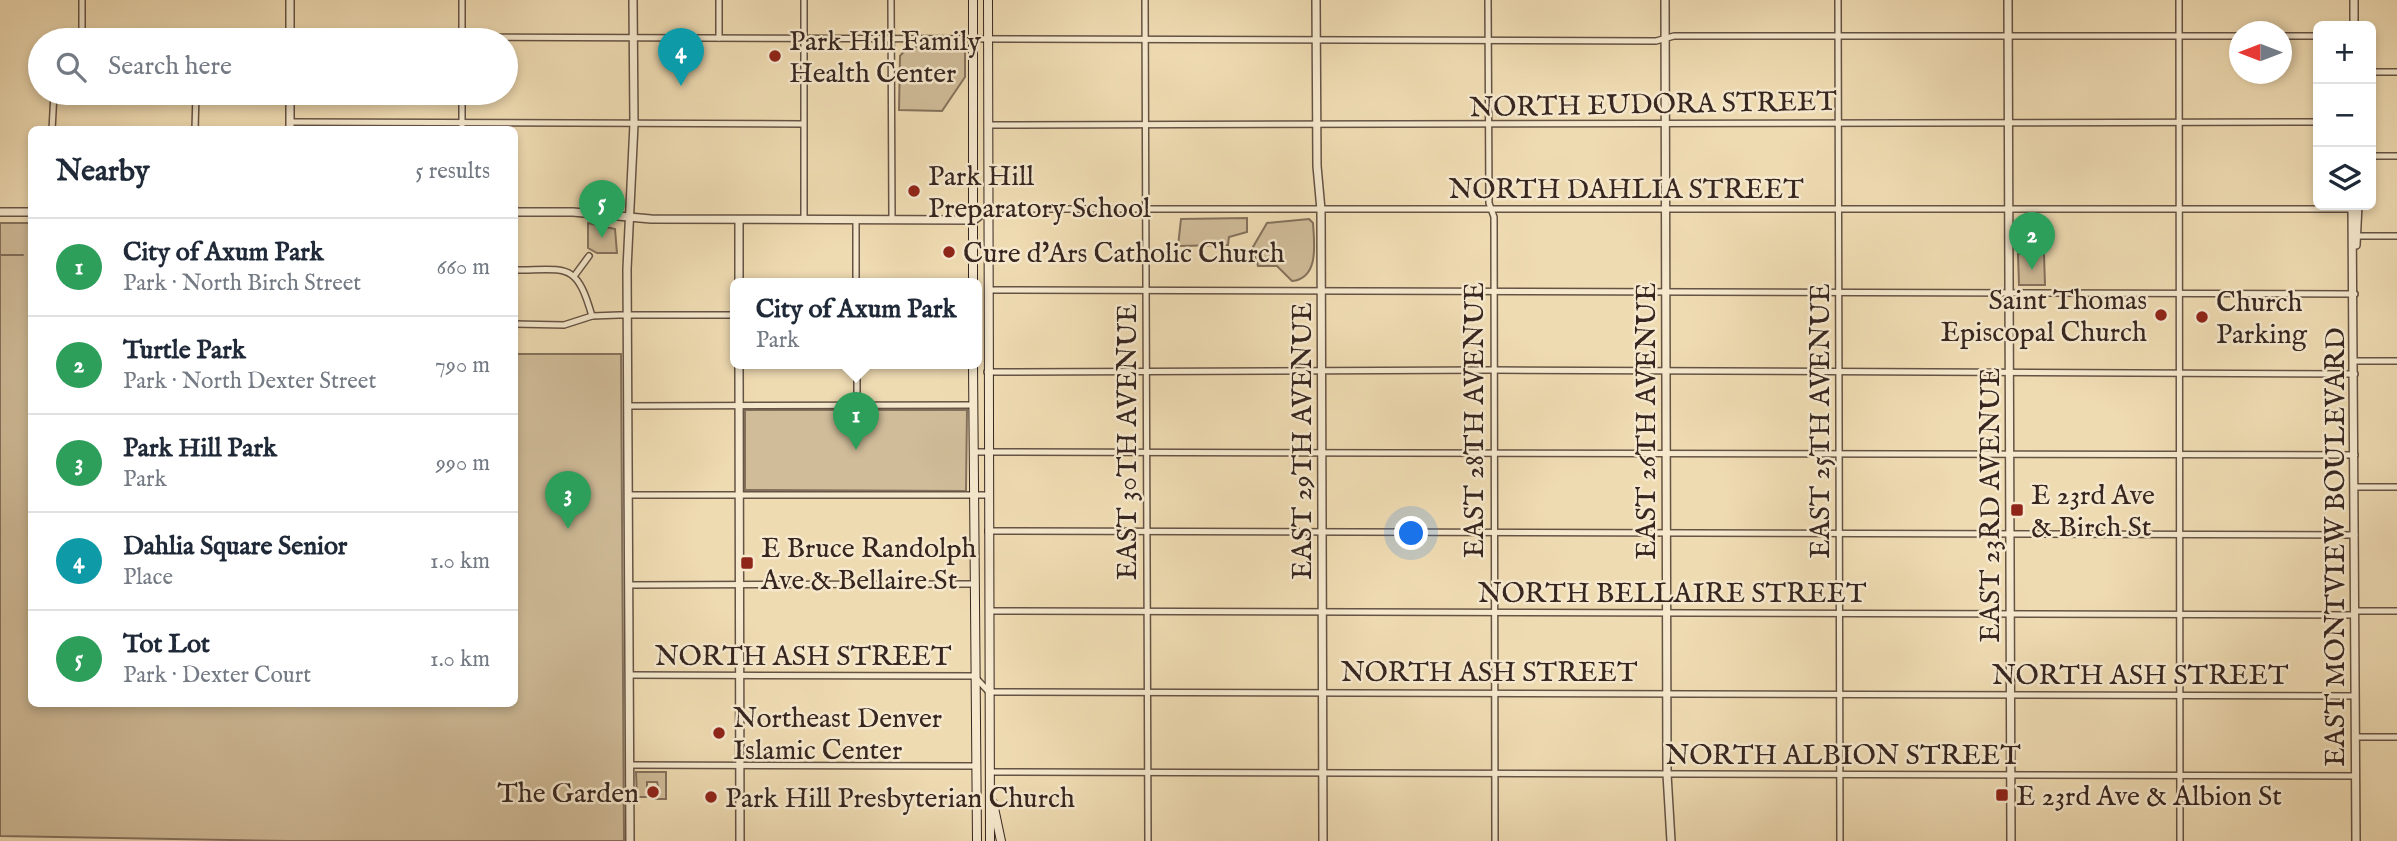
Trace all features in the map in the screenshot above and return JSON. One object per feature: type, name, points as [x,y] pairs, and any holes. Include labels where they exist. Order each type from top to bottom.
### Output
[{"type":"main road","points":[[973,278],[974,0]]},
{"type":"main road","points":[[988,0],[990,841]]},
{"type":"main road","points":[[973,369],[969,405],[974,495],[974,766],[977,841]]},
{"type":"main road","points":[[989,783],[1001,841]]},
{"type":"street","points":[[82,0],[82,28]]},
{"type":"street","points":[[290,0],[290,28]]},
{"type":"street","points":[[461,0],[462,28]]},
{"type":"street","points":[[630,841],[628,315],[634,124],[633,0]]},
{"type":"street","points":[[719,0],[719,38]]},
{"type":"street","points":[[804,0],[804,219]]},
{"type":"street","points":[[891,0],[895,219]]},
{"type":"street","name":"EAST 30TH AVENUE","points":[[1145,0],[1148,841]]},
{"type":"street","name":"EAST 29TH AVENUE","points":[[1316,0],[1321,210],[1322,612],[1326,773],[1323,841]]},
{"type":"street","name":"EAST 28TH AVENUE","points":[[1488,0],[1494,290],[1495,841]]},
{"type":"street","name":"EAST 26TH AVENUE","points":[[1665,0],[1667,774],[1671,841]]},
{"type":"street","name":"EAST 25TH AVENUE","points":[[1838,0],[1840,841]]},
{"type":"street","name":"EAST 23RD AVENUE","points":[[2008,0],[2011,841]]},
{"type":"street","points":[[2179,0],[2180,841]]},
{"type":"street","points":[[2354,0],[2354,21]]},
{"type":"street","points":[[518,39],[891,37],[988,40],[1488,40],[2229,36]]},
{"type":"street","points":[[2292,36],[2313,36]]},
{"type":"street","points":[[2376,72],[2397,72]]},
{"type":"street","points":[[51,126],[53,105]]},
{"type":"street","points":[[195,126],[196,105]]},
{"type":"street","points":[[290,105],[290,126],[803,124]]},
{"type":"street","points":[[462,105],[462,126]]},
{"type":"street","name":"NORTH EUDORA STREET","points":[[989,125],[1489,126],[1839,122],[2313,122]]},
{"type":"street","points":[[2376,156],[2397,156]]},
{"type":"street","name":"NORTH DAHLIA STREET","points":[[988,209],[2179,210],[2313,208]]},
{"type":"street","points":[[518,212],[578,212],[630,217],[739,220],[974,220],[988,209]]},
{"type":"street","name":"EAST MONTVIEW BOULEVARD","points":[[2355,210],[2356,841]]},
{"type":"street","points":[[0,212],[28,212]]},
{"type":"street","points":[[739,220],[739,278]]},
{"type":"street","points":[[856,220],[856,278]]},
{"type":"street","points":[[2356,236],[2397,236]]},
{"type":"street","points":[[575,275],[589,256]]},
{"type":"street","points":[[518,270],[561,271],[575,275],[583,285],[592,316]]},
{"type":"street","points":[[990,290],[2355,293]]},
{"type":"street","points":[[518,324],[564,325],[592,316],[730,315]]},
{"type":"street","points":[[2355,361],[2397,361]]},
{"type":"street","points":[[739,369],[740,841]]},
{"type":"street","points":[[857,369],[857,405]]},
{"type":"street","points":[[990,372],[1494,370],[2355,374]]},
{"type":"street","points":[[628,406],[969,405]]},
{"type":"street","points":[[973,452],[1666,451],[2355,455]]},
{"type":"street","points":[[2355,487],[2397,487]]},
{"type":"street","points":[[629,495],[989,495]]},
{"type":"street","points":[[988,531],[2355,535]]},
{"type":"street","points":[[629,585],[974,584]]},
{"type":"street","name":"NORTH BELLAIRE STREET","points":[[989,611],[2180,615],[2397,611]]},
{"type":"street","name":"NORTH ASH STREET","points":[[629,675],[974,676],[989,692],[2356,696]]},
{"type":"street","points":[[2356,737],[2397,737]]},
{"type":"street","points":[[629,765],[974,766]]},
{"type":"street","name":"NORTH ALBION STREET","points":[[989,772],[2356,776]]},
{"type":"shaded area","points":[[921,46],[965,47],[965,77],[942,111],[899,110],[900,56],[906,49]]},
{"type":"shaded area","points":[[1247,218],[1247,232],[1229,237],[1228,245],[1178,246],[1181,219]]},
{"type":"shaded area","points":[[1309,219],[1313,223],[1314,249],[1307,273],[1292,281],[1277,266],[1258,266],[1253,247],[1267,223]]},
{"type":"shaded area","points":[[0,223],[28,223],[28,707],[518,707],[518,354],[621,354],[624,841],[288,841],[0,836]]},
{"type":"shaded area","points":[[588,223],[615,229],[617,253],[597,253],[588,248]]},
{"type":"shaded area","points":[[2018,254],[2044,254],[2045,285],[2019,285]]},
{"type":"shaded area","points":[[745,410],[967,410],[966,491],[745,490]]},
{"type":"shaded area","points":[[636,772],[666,772],[666,799],[656,799],[656,795],[660,794],[657,782],[647,782],[647,797],[637,797]]},
{"type":"waterway","points":[[0,255],[23,255]]},
{"type":"place","name":"Park Hill Family Health Center","points":[[775,56]]},
{"type":"place","name":"Dahlia Square Senior","points":[[681,86]]},
{"type":"place","name":"Park Hill Preparatory School","points":[[914,191]]},
{"type":"place","name":"Tot Lot","points":[[602,238]]},
{"type":"place","name":"Cure d'Ars Catholic Church","points":[[949,252]]},
{"type":"place","name":"Turtle Park","points":[[2032,270]]},
{"type":"place","name":"Saint Thomas Episcopal Church","points":[[2161,315]]},
{"type":"place","name":"Church Parking","points":[[2202,317]]},
{"type":"place","name":"City of Axum Park","points":[[856,450]]},
{"type":"place","name":"E 23rd Ave & Birch St","points":[[2017,510]]},
{"type":"place","name":"Park Hill Park","points":[[568,529]]},
{"type":"place","name":"E Bruce Randolph Ave & Bellaire St","points":[[747,563]]},
{"type":"place","name":"Northeast Denver Islamic Center","points":[[719,733]]},
{"type":"place","name":"The Garden","points":[[653,792]]},
{"type":"place","name":"E 23rd Ave & Albion St","points":[[2002,795]]},
{"type":"place","name":"Park Hill Presbyterian Church","points":[[711,797]]}]
